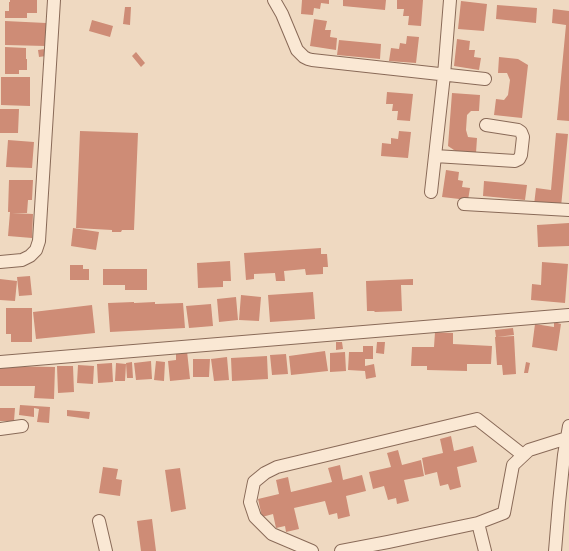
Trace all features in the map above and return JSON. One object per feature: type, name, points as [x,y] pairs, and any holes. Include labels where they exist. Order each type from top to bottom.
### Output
[{"type":"street","points":[[0,262],[22,260],[30,256],[36,250],[39,241],[54,0]]},
{"type":"street","points":[[274,0],[282,14],[297,50],[308,59],[485,80]]},
{"type":"street","points":[[431,192],[444,75],[450,0]]},
{"type":"street","points":[[435,156],[515,161],[519,159],[521,155],[523,137],[521,132],[518,130],[486,125]]},
{"type":"street","points":[[464,204],[569,210]]},
{"type":"street","points":[[0,362],[569,315]]},
{"type":"street","points":[[312,551],[272,534],[255,517],[250,502],[254,482],[265,473],[277,468],[477,419],[523,455]]},
{"type":"street","points":[[0,429],[22,426]]},
{"type":"street","points":[[341,551],[389,547],[478,523],[504,513],[513,465],[529,450],[568,432]]},
{"type":"street","points":[[555,551],[559,496],[568,432]]},
{"type":"street","points":[[99,521],[106,551]]},
{"type":"street","points":[[478,523],[485,551]]},
{"type":"building","points":[[10,0],[37,0],[37,13],[27,13],[27,18],[5,18],[5,11],[9,11]]},
{"type":"building","points":[[302,0],[329,0],[329,4],[321,3],[320,9],[314,8],[313,15],[301,14]]},
{"type":"building","points":[[343,0],[386,0],[385,10],[343,6]]},
{"type":"building","points":[[397,0],[423,0],[421,26],[408,25],[409,16],[403,16],[404,9],[397,9]]},
{"type":"building","points":[[461,1],[487,4],[484,31],[458,29]]},
{"type":"building","points":[[497,5],[537,8],[536,23],[496,19]]},
{"type":"building","points":[[125,7],[131,7],[130,25],[123,24]]},
{"type":"building","points":[[553,9],[569,11],[569,121],[557,120],[566,25],[552,23]]},
{"type":"building","points":[[314,19],[327,21],[325,30],[331,30],[330,37],[337,38],[336,50],[310,46]]},
{"type":"building","points":[[92,20],[113,26],[110,37],[89,31]]},
{"type":"building","points":[[5,21],[46,23],[46,46],[5,45]]},
{"type":"building","points":[[407,36],[419,37],[416,63],[389,61],[391,48],[399,49],[400,43],[406,44]]},
{"type":"building","points":[[457,39],[470,41],[469,50],[475,50],[474,57],[481,58],[479,70],[454,66]]},
{"type":"building","points":[[339,40],[381,44],[380,59],[337,55]]},
{"type":"building","points":[[5,47],[26,48],[27,70],[19,70],[19,74],[5,74]]},
{"type":"building","points":[[45,49],[46,56],[39,57],[38,50]]},
{"type":"building","points":[[136,52],[145,63],[141,67],[132,56]]},
{"type":"building","points":[[499,57],[518,59],[528,65],[522,118],[494,115],[496,99],[504,100],[508,95],[510,80],[507,73],[498,73]]},
{"type":"building","points":[[1,77],[30,77],[30,106],[1,105]]},
{"type":"building","points":[[387,92],[413,94],[410,121],[397,120],[398,111],[392,111],[393,104],[386,104]]},
{"type":"building","points":[[452,93],[480,95],[479,111],[471,111],[467,115],[466,130],[468,137],[477,138],[476,153],[457,152],[448,146]]},
{"type":"building","points":[[0,109],[19,109],[18,133],[0,133]]},
{"type":"building","points":[[80,131],[138,133],[134,230],[112,232],[112,230],[76,228]]},
{"type":"building","points":[[399,131],[411,132],[408,158],[381,156],[382,143],[391,144],[391,138],[398,139]]},
{"type":"building","points":[[556,133],[568,134],[561,207],[534,205],[536,188],[551,190]]},
{"type":"building","points":[[8,140],[34,142],[32,168],[6,167]]},
{"type":"building","points":[[446,170],[459,172],[458,180],[463,181],[462,187],[470,188],[468,200],[442,197]]},
{"type":"building","points":[[9,180],[33,180],[32,200],[28,200],[27,213],[12,213],[33,214],[32,238],[8,236],[10,212],[8,212]]},
{"type":"building","points":[[484,181],[527,185],[525,200],[483,196]]},
{"type":"building","points":[[569,223],[569,246],[538,247],[537,225]]},
{"type":"building","points":[[73,228],[99,232],[96,250],[71,246]]},
{"type":"building","points":[[321,248],[321,254],[327,254],[328,267],[323,267],[323,274],[306,275],[305,269],[284,271],[285,281],[276,281],[275,273],[254,274],[254,279],[246,280],[244,253]]},
{"type":"building","points":[[230,261],[231,281],[223,281],[223,287],[198,288],[197,263]]},
{"type":"building","points":[[542,262],[568,264],[565,303],[531,300],[532,284],[541,285]]},
{"type":"building","points":[[70,265],[83,265],[83,269],[89,269],[89,280],[70,280]]},
{"type":"building","points":[[103,269],[147,269],[147,290],[125,290],[125,285],[103,285]]},
{"type":"building","points":[[30,276],[32,295],[19,296],[17,277]]},
{"type":"building","points":[[0,279],[17,281],[15,301],[0,300]]},
{"type":"building","points":[[413,279],[413,285],[401,285],[402,311],[367,311],[366,281]]},
{"type":"building","points":[[313,292],[315,319],[270,322],[268,295]]},
{"type":"building","points":[[241,295],[261,297],[259,321],[239,320]]},
{"type":"building","points":[[236,297],[238,320],[219,322],[217,299]]},
{"type":"building","points":[[155,302],[155,304],[183,303],[185,328],[110,332],[108,303]]},
{"type":"building","points":[[211,304],[213,326],[189,328],[186,306]]},
{"type":"building","points":[[92,305],[95,333],[36,339],[33,312]]},
{"type":"building","points":[[6,308],[32,308],[32,342],[11,342],[11,334],[6,334]]},
{"type":"building","points":[[554,322],[561,324],[557,351],[532,347],[535,324],[554,327]]},
{"type":"building","points":[[513,328],[514,335],[496,337],[495,330]]},
{"type":"building","points":[[435,332],[453,333],[453,344],[492,346],[491,364],[467,364],[467,371],[427,370],[427,366],[411,366],[412,347],[434,347]]},
{"type":"building","points":[[514,336],[516,374],[503,375],[502,365],[497,365],[495,337]]},
{"type":"building","points":[[336,342],[342,342],[343,349],[336,350]]},
{"type":"building","points":[[377,342],[385,342],[384,354],[376,353]]},
{"type":"building","points":[[363,346],[373,346],[373,359],[365,359],[365,366],[374,364],[376,377],[366,379],[365,371],[348,370],[349,352],[363,352]]},
{"type":"building","points":[[187,351],[190,379],[170,381],[168,361],[176,360],[176,352]]},
{"type":"building","points":[[325,351],[328,371],[291,375],[289,356]]},
{"type":"building","points":[[345,352],[346,371],[330,372],[330,353]]},
{"type":"building","points":[[286,354],[288,374],[272,375],[270,355]]},
{"type":"building","points":[[267,356],[268,379],[232,381],[231,358]]},
{"type":"building","points":[[227,357],[229,380],[214,381],[211,359]]},
{"type":"building","points":[[193,359],[210,359],[209,377],[193,377]]},
{"type":"building","points":[[151,361],[152,379],[136,380],[134,363]]},
{"type":"building","points":[[156,361],[165,362],[164,381],[154,380]]},
{"type":"building","points":[[132,362],[133,378],[127,378],[126,363]]},
{"type":"building","points":[[526,362],[530,363],[528,373],[524,373]]},
{"type":"building","points":[[112,363],[113,382],[98,383],[97,364]]},
{"type":"building","points":[[116,363],[126,364],[125,381],[115,381]]},
{"type":"building","points":[[78,365],[94,366],[93,384],[77,383]]},
{"type":"building","points":[[0,366],[55,367],[54,399],[34,398],[35,386],[0,386]]},
{"type":"building","points":[[57,366],[73,366],[74,392],[58,393]]},
{"type":"building","points":[[20,405],[50,407],[49,423],[37,422],[39,409],[34,408],[34,417],[19,415]]},
{"type":"building","points":[[0,408],[15,408],[14,421],[0,421]]},
{"type":"building","points":[[67,410],[90,412],[89,419],[67,416]]},
{"type":"building","points":[[451,436],[454,451],[473,446],[477,462],[457,467],[461,487],[450,490],[448,484],[440,486],[437,472],[425,475],[422,458],[443,453],[440,439]]},
{"type":"building","points":[[398,450],[402,465],[421,460],[424,476],[404,480],[409,501],[397,504],[396,498],[388,500],[384,486],[373,489],[369,472],[391,467],[387,453]]},
{"type":"building","points":[[340,465],[343,480],[362,475],[366,491],[346,496],[350,516],[338,519],[337,513],[329,515],[325,501],[294,508],[299,529],[286,532],[285,526],[276,528],[273,514],[262,517],[258,499],[279,494],[276,480],[288,477],[291,492],[332,482],[328,468]]},
{"type":"building","points":[[103,467],[118,469],[116,479],[122,480],[120,496],[99,493]]},
{"type":"building","points":[[180,468],[186,509],[171,512],[165,470]]},
{"type":"building","points":[[152,519],[156,551],[141,551],[137,521]]}]
